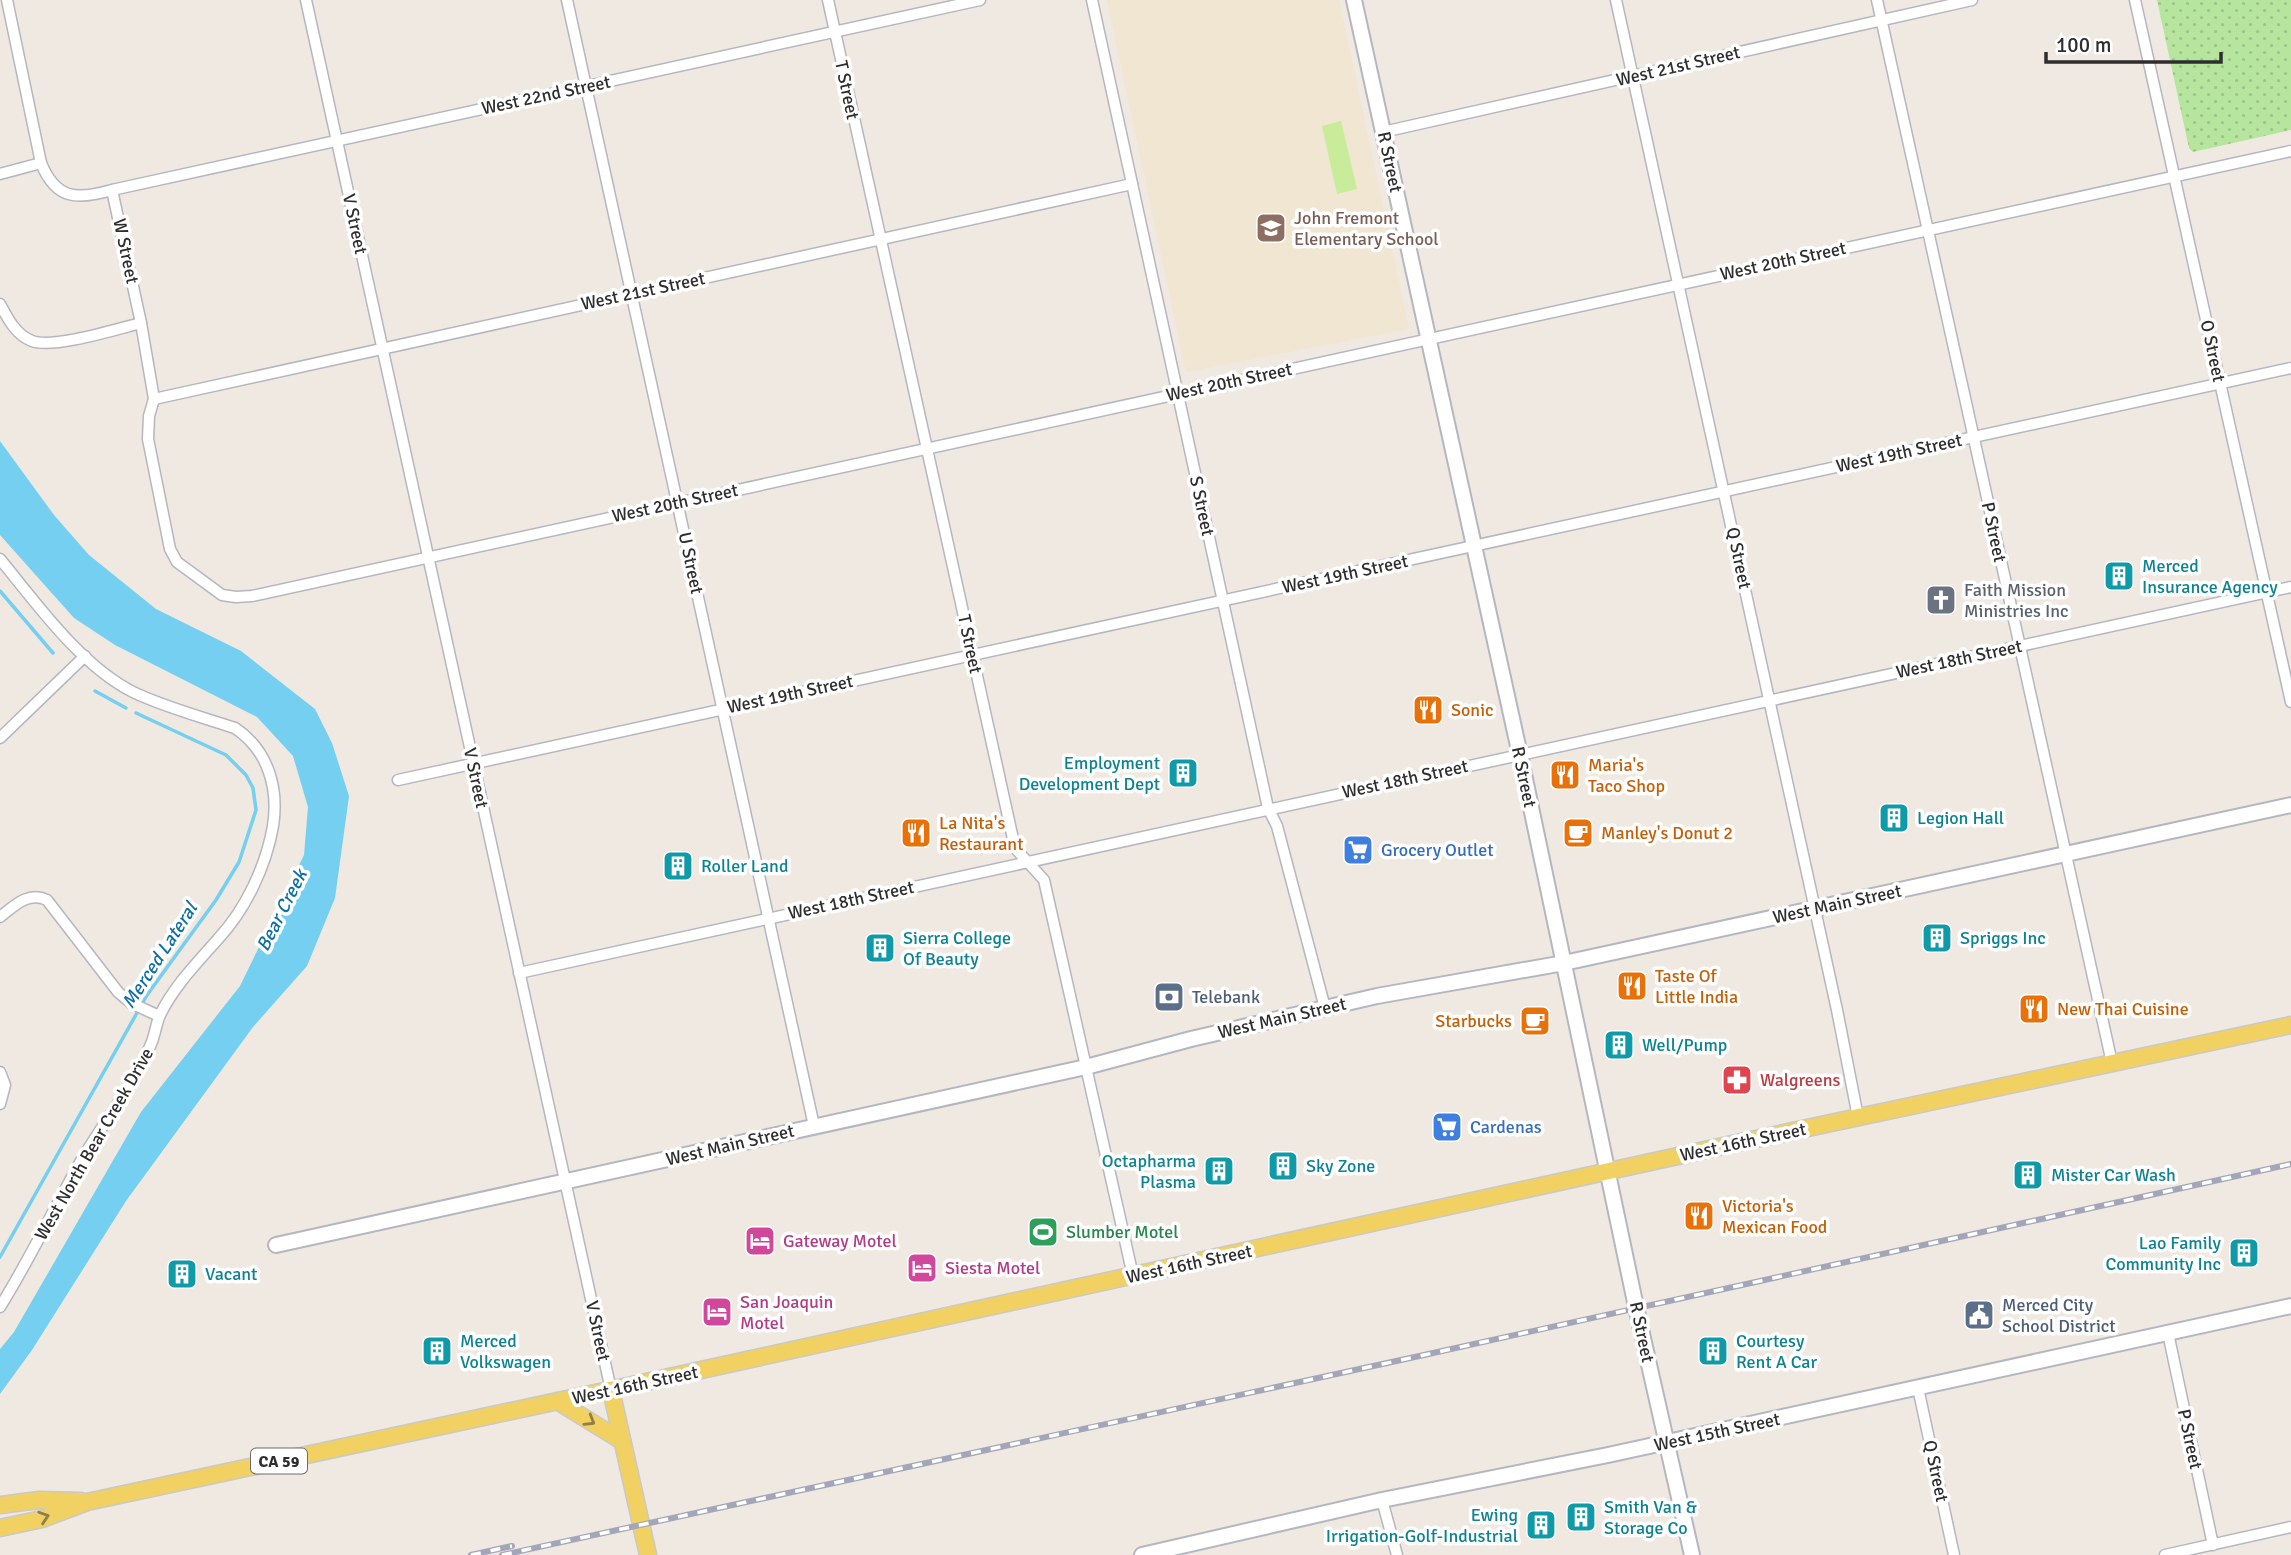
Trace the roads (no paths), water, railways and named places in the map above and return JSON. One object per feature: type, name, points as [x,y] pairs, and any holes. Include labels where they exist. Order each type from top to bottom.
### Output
[{"type":"main road","name":"West 16th Street","points":[[0,1528],[42,1519],[87,1502],[2291,1025]]},
{"type":"main road","name":"V Street","points":[[611,1390],[648,1555]]},
{"type":"main road","points":[[557,1401],[622,1441]]},
{"type":"main road","name":"West 16th Street","points":[[0,1506],[39,1500],[87,1502]]},
{"type":"street","points":[[7,0],[41,163],[48,179],[57,189],[69,195],[97,195],[113,190]]},
{"type":"street","name":"V Street","points":[[306,0],[611,1390]]},
{"type":"street","name":"U Street","points":[[567,0],[814,1126]]},
{"type":"street","name":"T Street","points":[[828,0],[1015,848],[1044,880],[1133,1276]]},
{"type":"street","name":"West 22nd Street","points":[[113,190],[980,0]]},
{"type":"street","name":"S Street","points":[[1092,0],[1268,808],[1277,826],[1325,1008]]},
{"type":"street","name":"R Street","points":[[1354,0],[1692,1555]]},
{"type":"street","name":"Q Street","points":[[1616,0],[1858,1117]]},
{"type":"street","name":"P Street","points":[[1877,0],[2112,1063]]},
{"type":"street","name":"West 21st Street","points":[[1383,132],[1972,0]]},
{"type":"street","name":"O Street","points":[[2135,0],[2291,702]]},
{"type":"street","name":"West 20th Street","points":[[177,562],[222,595],[253,596],[2291,151]]},
{"type":"street","points":[[0,174],[41,163]]},
{"type":"street","name":"West 21st Street","points":[[154,399],[1132,184]]},
{"type":"street","name":"W Street","points":[[113,190],[154,399],[149,416],[148,439],[170,549],[177,562]]},
{"type":"street","points":[[0,304],[18,332],[33,342],[54,343],[141,323]]},
{"type":"street","name":"West 19th Street","points":[[398,780],[2291,368]]},
{"type":"street","name":"West North Bear Creek Drive","points":[[0,559],[71,642],[104,673],[133,692],[235,728],[253,742],[262,755],[271,779],[274,799],[273,826],[258,875],[246,901],[219,939],[179,984],[159,1016],[154,1038],[141,1065],[119,1104],[83,1157],[26,1265],[0,1307]]},
{"type":"street","name":"West 18th Street","points":[[519,973],[2291,587]]},
{"type":"street","points":[[0,738],[85,656]]},
{"type":"street","name":"West Main Street","points":[[276,1245],[1086,1067],[1191,1038],[1377,996],[1564,963],[2291,805]]},
{"type":"street","points":[[0,917],[27,898],[38,896],[47,900],[110,984],[131,1003],[159,1016]]},
{"type":"street","points":[[0,1072],[5,1085],[0,1104]]},
{"type":"street","name":"West 15th Street","points":[[1142,1555],[1382,1500],[1667,1442],[2291,1306]]},
{"type":"street","name":"P Street","points":[[2168,1333],[2213,1545]]},
{"type":"street","name":"Q Street","points":[[1918,1388],[1954,1555]]},
{"type":"street","points":[[1382,1500],[1397,1555]]},
{"type":"street","points":[[2165,1555],[2291,1527]]},
{"type":"water","name":"Bear Creek","points":[[0,441],[54,515],[89,555],[156,609],[241,651],[315,709],[332,743],[349,796],[335,898],[307,966],[253,1027],[126,1201],[32,1350],[0,1394],[0,1349],[14,1332],[141,1112],[240,986],[304,855],[308,807],[293,756],[257,717],[115,645],[74,618],[0,535]]},
{"type":"waterway","name":"Merced Lateral","points":[[0,591],[53,653]]},
{"type":"waterway","name":"Merced Lateral","points":[[95,691],[126,708]]},
{"type":"waterway","name":"Merced Lateral","points":[[0,1257],[147,995],[216,900],[239,862],[256,810],[253,788],[246,775],[226,755],[136,713]]},
{"type":"railway","points":[[502,1555],[2291,1164]]},
{"type":"railway","points":[[471,1555],[512,1546]]},
{"type":"place","name":"John Fremont Elementary School","points":[[1271,228]]},
{"type":"place","name":"Merced Insurance Agency","points":[[2119,576]]},
{"type":"place","name":"Faith Mission Ministries Inc","points":[[1941,600]]},
{"type":"place","name":"Sonic","points":[[1428,710]]},
{"type":"place","name":"Employment Development Dept","points":[[1183,773]]},
{"type":"place","name":"Maria's Taco Shop","points":[[1565,775]]},
{"type":"place","name":"Legion Hall","points":[[1894,818]]},
{"type":"place","name":"La Nita's Restaurant","points":[[916,833]]},
{"type":"place","name":"Manley's Donut 2","points":[[1578,833]]},
{"type":"place","name":"Grocery Outlet","points":[[1358,850]]},
{"type":"place","name":"Roller Land","points":[[678,866]]},
{"type":"place","name":"Spriggs Inc","points":[[1937,938]]},
{"type":"place","name":"Sierra College Of Beauty","points":[[880,948]]},
{"type":"place","name":"Taste Of Little India","points":[[1632,986]]},
{"type":"place","name":"Telebank","points":[[1169,997]]},
{"type":"place","name":"New Thai Cuisine","points":[[2034,1009]]},
{"type":"place","name":"Starbucks","points":[[1535,1021]]},
{"type":"place","name":"Well/Pump","points":[[1619,1045]]},
{"type":"place","name":"Walgreens","points":[[1737,1080]]},
{"type":"place","name":"Cardenas","points":[[1447,1127]]},
{"type":"place","name":"Sky Zone","points":[[1283,1166]]},
{"type":"place","name":"Octapharma Plasma","points":[[1219,1171]]},
{"type":"place","name":"Mister Car Wash","points":[[2028,1175]]},
{"type":"place","name":"Victoria's Mexican Food","points":[[1699,1216]]},
{"type":"place","name":"Slumber Motel","points":[[1043,1232]]},
{"type":"place","name":"Gateway Motel","points":[[760,1241]]},
{"type":"place","name":"Lao Family Community Inc","points":[[2244,1253]]},
{"type":"place","name":"Siesta Motel","points":[[922,1268]]},
{"type":"place","name":"Vacant","points":[[182,1274]]},
{"type":"place","name":"San Joaquin Motel","points":[[717,1312]]},
{"type":"place","name":"Merced City School District","points":[[1979,1315]]},
{"type":"place","name":"Merced Volkswagen","points":[[437,1351]]},
{"type":"place","name":"Courtesy Rent A Car","points":[[1713,1351]]},
{"type":"place","name":"Smith Van & Storage Co","points":[[1581,1517]]},
{"type":"place","name":"Ewing Irrigation-Golf-Industrial","points":[[1541,1525]]}]
